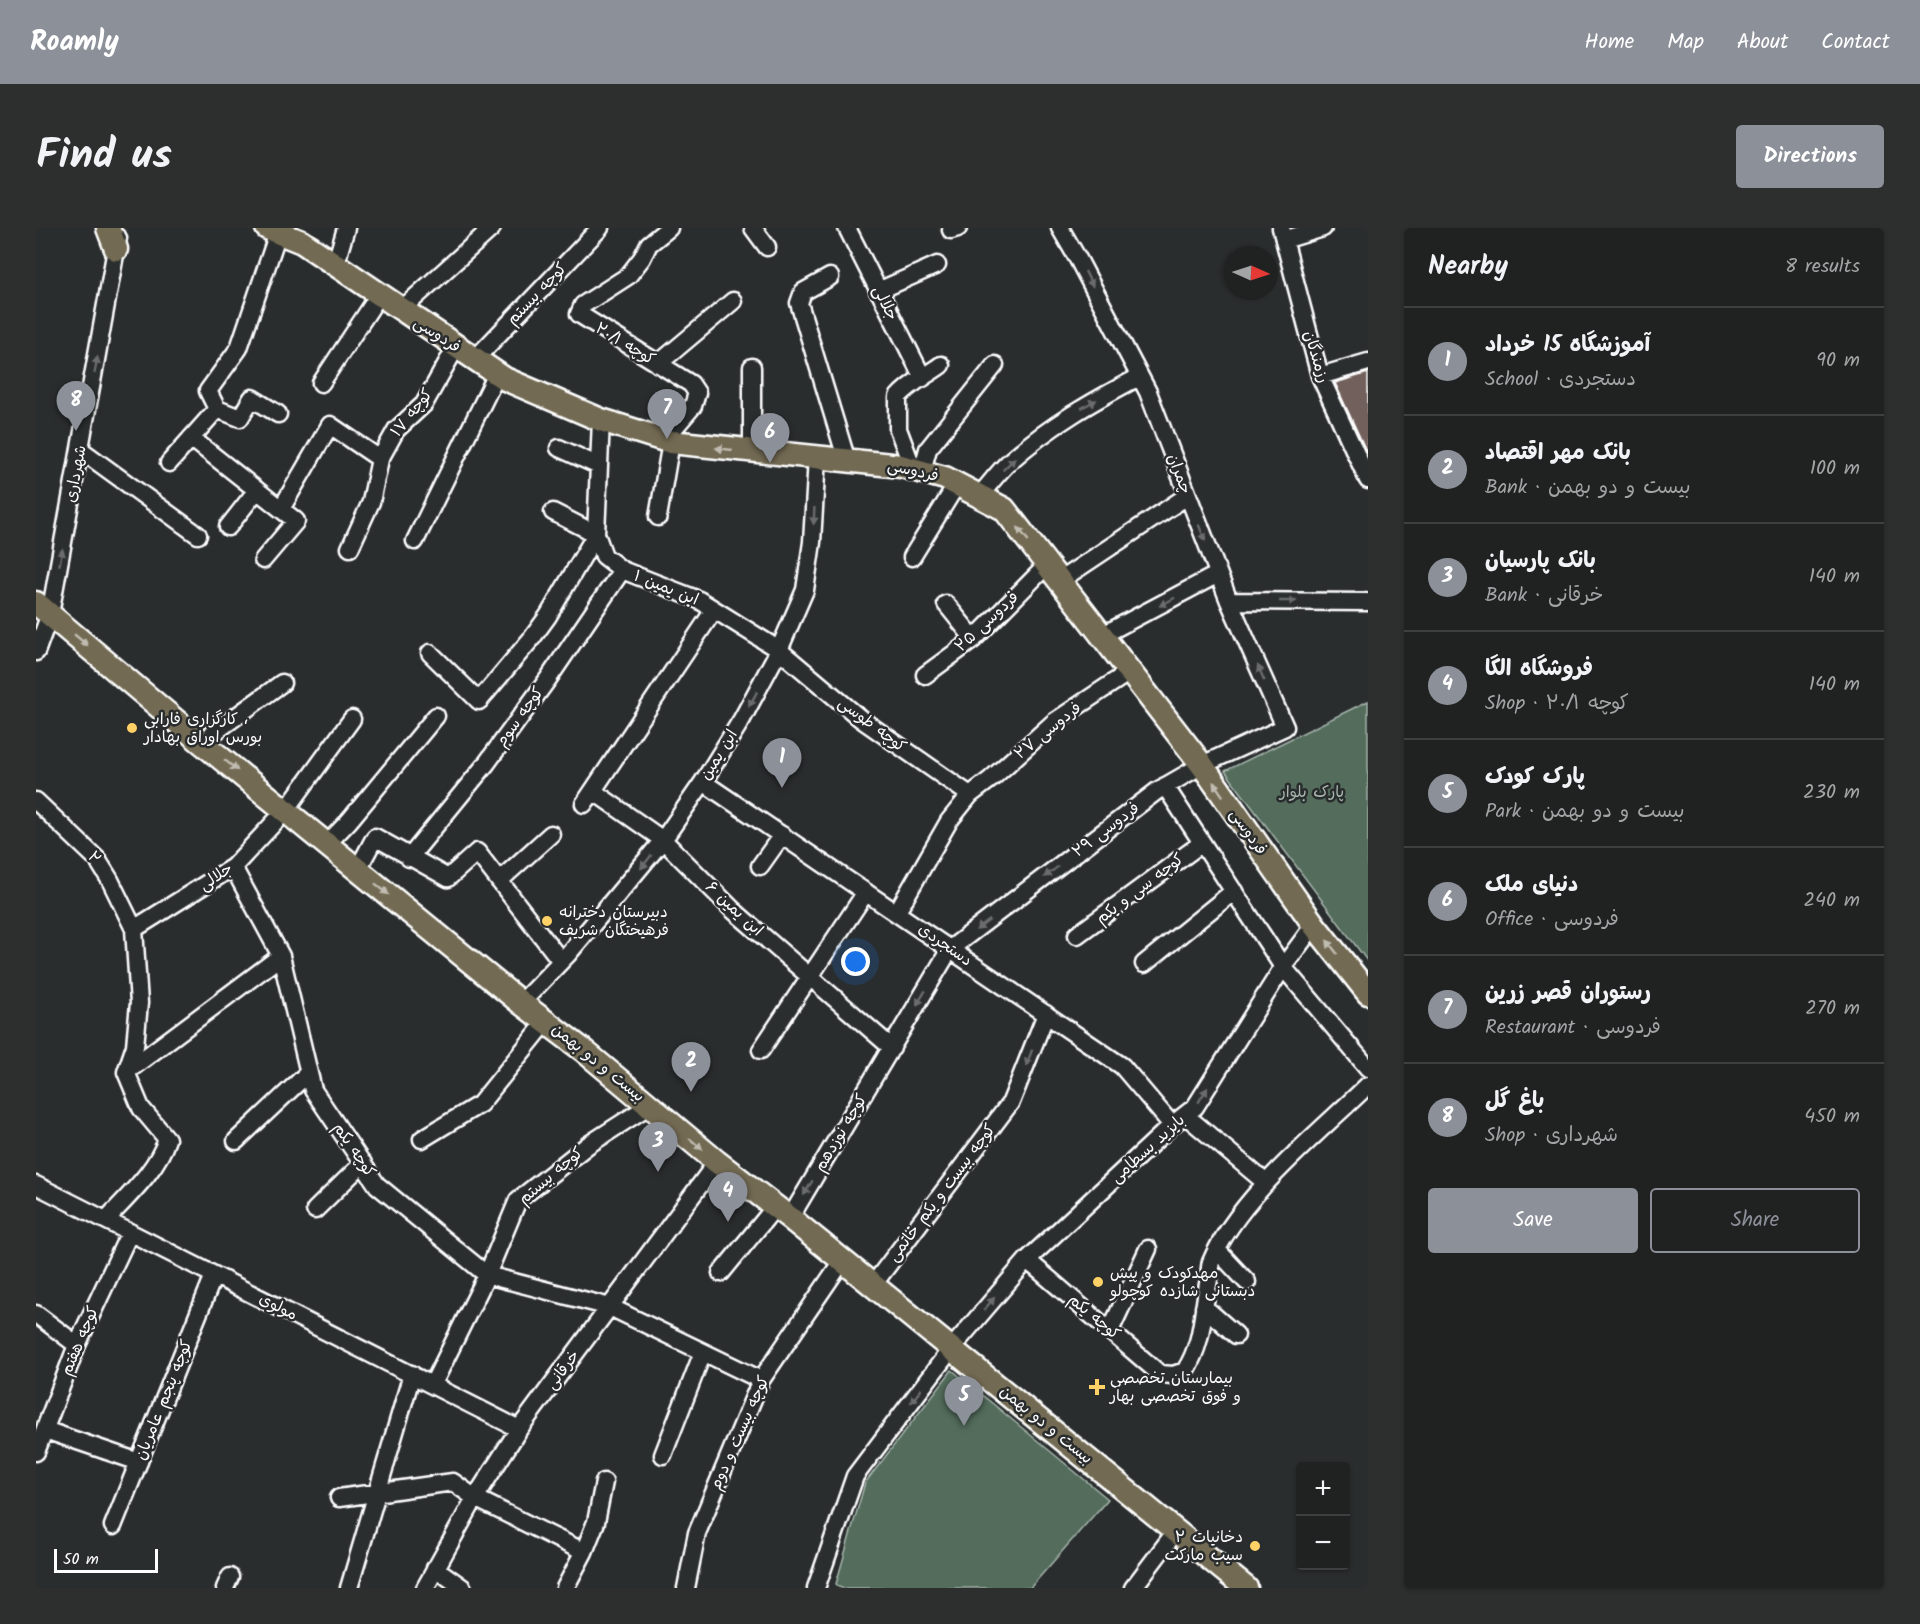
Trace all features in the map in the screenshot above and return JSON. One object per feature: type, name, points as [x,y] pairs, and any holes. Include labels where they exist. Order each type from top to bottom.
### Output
[{"type":"main road","points":[[108,228],[118,239]]},
{"type":"main road","name":"فردوسی","points":[[273,230],[302,242],[505,380],[601,420],[668,441],[901,466],[945,478],[1004,509],[1202,765],[1314,925],[1368,993]]},
{"type":"main road","name":"بیست و دو بهمن","points":[[41,615],[286,810],[717,1162],[842,1260],[1176,1531],[1240,1586]]},
{"type":"street","points":[[335,266],[346,228]]},
{"type":"street","points":[[400,310],[492,228]]},
{"type":"street","name":"کوچه بیستم","points":[[465,353],[600,228]]},
{"type":"street","name":"کوچه ۲۰/۱","points":[[668,441],[693,406],[697,393],[691,384],[579,314],[583,305],[628,276],[642,258],[649,244],[669,228]]},
{"type":"street","points":[[753,228],[767,247]]},
{"type":"street","name":"جلالی","points":[[847,228],[923,378]]},
{"type":"street","name":"چمران","points":[[1060,228],[1148,392],[1229,601],[1285,727]]},
{"type":"street","points":[[1282,234],[1323,228]]},
{"type":"street","points":[[273,230],[239,348],[208,391],[217,409],[240,418],[252,398],[278,414]]},
{"type":"street","name":"رزمندگان","points":[[1282,234],[1320,376],[1368,480]]},
{"type":"street","name":"شهرداری","points":[[36,652],[41,615],[81,450],[118,239]]},
{"type":"street","points":[[878,291],[937,265]]},
{"type":"street","points":[[830,277],[803,292],[800,303],[847,461]]},
{"type":"street","points":[[321,383],[379,296]]},
{"type":"street","points":[[657,364],[733,301]]},
{"type":"street","name":"۱۷ کوچه","points":[[350,548],[371,502],[380,459],[396,430],[424,404],[465,353]]},
{"type":"street","points":[[1320,376],[1368,362]]},
{"type":"street","points":[[917,470],[898,429],[898,397],[908,385],[941,365]]},
{"type":"street","points":[[917,470],[928,449],[995,365]]},
{"type":"street","points":[[752,368],[752,451]]},
{"type":"street","points":[[415,541],[497,374]]},
{"type":"street","points":[[979,496],[1010,462],[1042,436],[1078,410],[1140,376]]},
{"type":"street","points":[[169,463],[217,409]]},
{"type":"street","points":[[430,653],[479,701],[532,638],[548,616],[596,534],[601,420]]},
{"type":"street","points":[[281,509],[330,424],[380,459]]},
{"type":"street","points":[[191,438],[296,521],[263,560]]},
{"type":"street","points":[[658,517],[668,441]]},
{"type":"street","points":[[559,448],[599,465]]},
{"type":"street","points":[[81,450],[198,535]]},
{"type":"street","name":"ابن یمین","points":[[521,1003],[561,961],[663,840],[742,719],[779,650],[805,590],[812,542],[817,458]]},
{"type":"street","points":[[912,557],[957,484]]},
{"type":"street","points":[[228,527],[257,490]]},
{"type":"street","name":"فردوسی ۲۵","points":[[925,675],[974,639],[1053,573],[1187,496]]},
{"type":"street","points":[[553,512],[596,534]]},
{"type":"street","name":"ابن یمین ۱","points":[[596,534],[604,556],[622,570],[699,600],[779,650]]},
{"type":"street","name":"کوچه سوم","points":[[409,858],[486,764],[548,679],[622,570]]},
{"type":"street","points":[[1101,636],[1218,574]]},
{"type":"street","points":[[1229,601],[1368,602]]},
{"type":"street","points":[[946,604],[974,639]]},
{"type":"street","name":"ابن یمین ۶","points":[[714,610],[589,797],[663,840],[733,910],[892,1047]]},
{"type":"street","name":"کوچه طوسی","points":[[779,650],[861,719],[970,795]]},
{"type":"street","name":"فردوسی ۲۷","points":[[897,912],[949,821],[970,795],[1054,722],[1129,672]]},
{"type":"street","points":[[201,742],[282,683]]},
{"type":"street","points":[[327,844],[349,821],[436,716]]},
{"type":"street","name":"جلالی","points":[[134,929],[232,867],[286,810],[352,719]]},
{"type":"street","name":"فردوسی ۲۹","points":[[950,950],[1165,786],[1202,765],[1285,727]]},
{"type":"street","name":"دستجردی","points":[[703,782],[1122,1066],[1178,1120],[1266,1184]]},
{"type":"street","points":[[1165,786],[1283,967],[1368,1068]]},
{"type":"street","name":"۲","points":[[36,801],[97,859],[134,929]]},
{"type":"street","points":[[499,881],[551,834]]},
{"type":"street","points":[[760,866],[782,835]]},
{"type":"street","points":[[357,869],[375,837],[448,878],[477,852],[561,961]]},
{"type":"street","name":"کوچه سی و یکم","points":[[1077,935],[1202,843]]},
{"type":"street","name":"کوچه یکم","points":[[232,867],[281,956],[313,1090],[377,1185],[487,1275],[610,1307],[761,1380]]},
{"type":"street","points":[[1144,964],[1234,891]]},
{"type":"street","points":[[760,1050],[866,892]]},
{"type":"street","name":"بایزید بسطامی","points":[[816,1588],[855,1476],[951,1349],[1027,1260],[1178,1120],[1195,1107],[1283,967],[1314,925]]},
{"type":"street","points":[[106,1220],[140,1183],[163,1151],[167,1139],[141,1108],[126,1072],[135,1046],[139,1003],[134,929]]},
{"type":"street","name":"کوچه نوزدهم","points":[[782,1212],[892,1047],[950,950]]},
{"type":"street","points":[[126,1072],[281,956]]},
{"type":"street","name":"کوچه بیست و یکم خاتمی","points":[[873,1286],[1011,1102],[1046,1014]]},
{"type":"street","points":[[422,1139],[480,1104],[546,1022]]},
{"type":"street","points":[[236,1141],[308,1073]]},
{"type":"street","points":[[1236,1335],[1204,1307],[1210,1265],[1228,1229],[1266,1184],[1368,1085]]},
{"type":"street","name":"کوچه بیستم","points":[[433,1384],[487,1275],[518,1200],[588,1145],[650,1105]]},
{"type":"street","name":"خرقانی","points":[[425,1588],[475,1498],[519,1429],[717,1162]]},
{"type":"street","points":[[315,1210],[363,1163]]},
{"type":"street","name":"مولوی","points":[[36,1185],[519,1429]]},
{"type":"street","points":[[721,1273],[782,1212]]},
{"type":"street","name":"کوچه هفتم","points":[[36,1452],[77,1345],[130,1232]]},
{"type":"street","points":[[1110,1330],[1149,1249]]},
{"type":"street","points":[[1217,1250],[1247,1282]]},
{"type":"street","name":"کوچه بیست و دوم","points":[[686,1588],[697,1533],[761,1380],[842,1260]]},
{"type":"street","name":"کوچه یکم","points":[[1027,1260],[1160,1374],[1173,1375],[1185,1371],[1195,1356],[1204,1307]]},
{"type":"street","name":"کوچه پنجم عامریان","points":[[113,1526],[214,1275]]},
{"type":"street","points":[[36,1314],[77,1345]]},
{"type":"street","points":[[663,1455],[703,1352]]},
{"type":"street","points":[[349,1588],[412,1374]]},
{"type":"street","points":[[45,1430],[139,1462]]},
{"type":"street","points":[[339,1497],[453,1482],[475,1498],[584,1552]]},
{"type":"street","points":[[565,1588],[584,1552],[596,1522],[604,1482]]},
{"type":"street","points":[[1133,1588],[1176,1531]]},
{"type":"street","points":[[435,1568],[464,1588]]},
{"type":"green space","name":"پارک بلوار","points":[[1368,701],[1368,962],[1225,771]]},
{"type":"green space","points":[[952,1370],[1108,1499],[1030,1588],[841,1588],[836,1584],[865,1483]]},
{"type":"building","points":[[1368,373],[1368,455],[1335,383]]},
{"type":"place","name":"باغ گل","points":[[76,431]]},
{"type":"place","name":"رستوران قصر زرین","points":[[667,439]]},
{"type":"place","name":"دنیای ملک","points":[[770,463]]},
{"type":"place","name":"کارگزاری فارابی ، بورس اوراق بهادار","points":[[132,728]]},
{"type":"place","name":"آموزشگاه 15 خرداد","points":[[782,788]]},
{"type":"place","name":"دبیرستان دخترانه فرهیختگان شریف","points":[[547,921]]},
{"type":"place","name":"بانک مهر اقتصاد","points":[[691,1092]]},
{"type":"place","name":"بانک پارسیان","points":[[658,1172]]},
{"type":"place","name":"فروشگاه الگا","points":[[728,1222]]},
{"type":"place","name":"مهدکودک و پیش دبستانی شازده کوچولو","points":[[1098,1282]]},
{"type":"place","name":"بیمارستان تخصصی و فوق تخصصی بهار","points":[[1097,1387]]},
{"type":"place","name":"پارک کودک","points":[[964,1426]]},
{"type":"place","name":"دخانیات ۲ سیب مارکت","points":[[1255,1546]]}]
